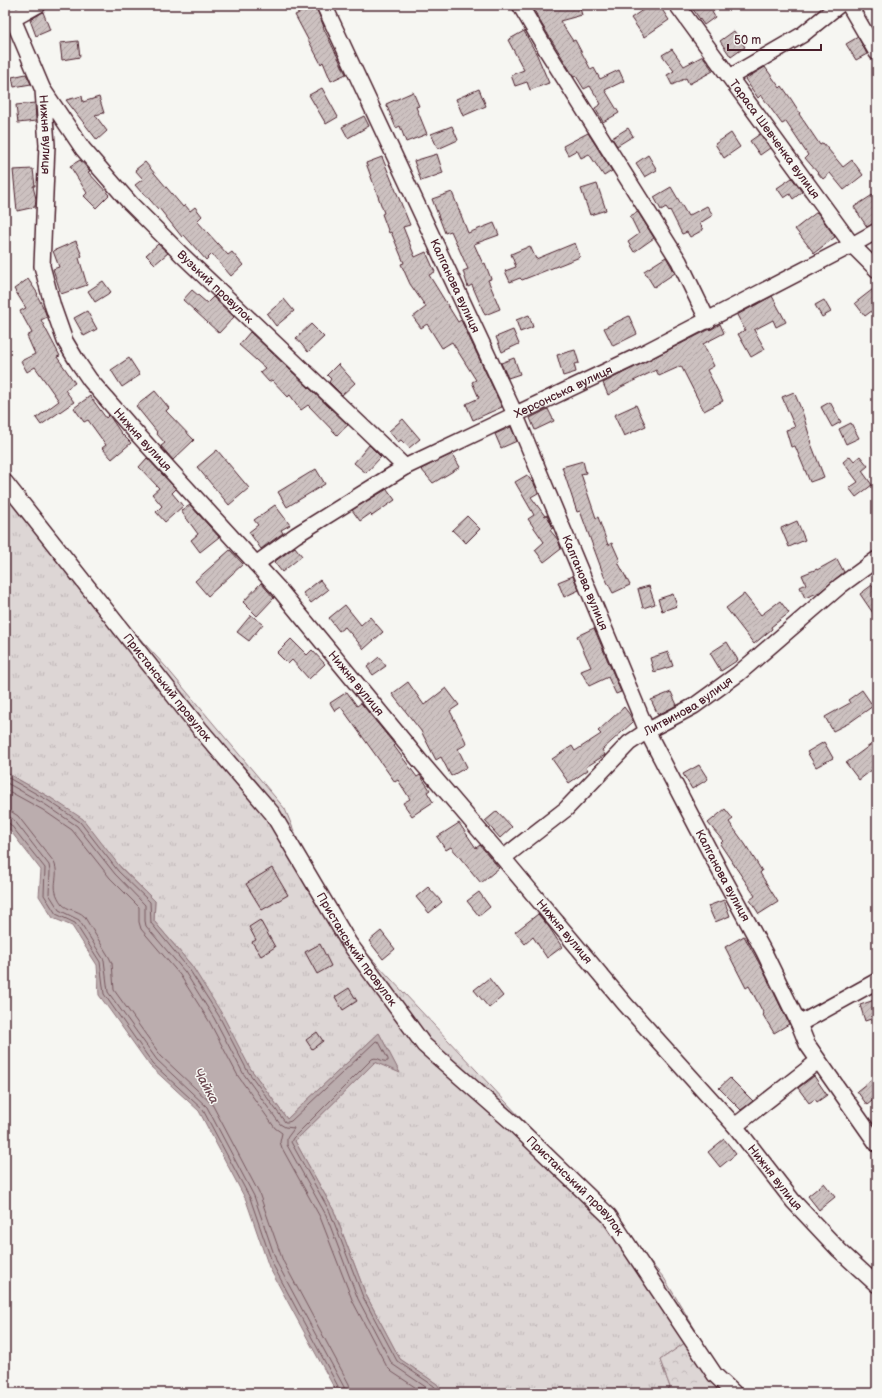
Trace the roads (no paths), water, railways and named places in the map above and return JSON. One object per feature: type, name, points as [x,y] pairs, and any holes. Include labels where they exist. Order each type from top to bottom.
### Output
[{"type":"street","points":[[10,12],[38,5]]},
{"type":"street","name":"Калганова вулиця","points":[[324,5],[515,414],[647,730],[721,873],[764,952],[799,1024],[807,1044],[877,1144]]},
{"type":"street","points":[[520,5],[547,51],[679,261],[708,320]]},
{"type":"street","name":"Тараса Шевченка вулиця","points":[[677,5],[852,245],[877,270]]},
{"type":"street","points":[[730,77],[802,35],[839,5]]},
{"type":"street","points":[[849,5],[877,53]]},
{"type":"street","name":"Нижня вулиця","points":[[10,12],[43,90],[47,145],[42,266],[64,341],[90,380],[129,425],[278,588],[420,761],[625,1004],[735,1126],[793,1201],[839,1250],[877,1285]]},
{"type":"street","name":"Вузький провулок","points":[[43,90],[83,149],[130,202],[181,254],[405,467]]},
{"type":"street","name":"Херсонська вулиця","points":[[256,564],[296,535],[405,467],[636,357],[877,231]]},
{"type":"street","name":"Пристанський провулок","points":[[5,482],[200,729],[272,813],[349,943],[424,1045],[514,1124],[609,1216],[715,1375],[734,1393]]},
{"type":"street","name":"Литвинова вулиця","points":[[503,858],[566,809],[629,743],[647,730],[694,706],[738,674],[840,586],[877,559]]},
{"type":"street","points":[[799,1024],[877,981]]},
{"type":"street","points":[[735,1126],[818,1061]]},
{"type":"water","name":"Чайка","points":[[5,772],[51,798],[83,819],[121,868],[155,901],[154,921],[192,966],[222,1014],[250,1068],[287,1119],[379,1033],[400,1073],[375,1062],[295,1141],[334,1211],[366,1295],[400,1359],[437,1384],[443,1393],[337,1393],[269,1267],[246,1200],[199,1111],[150,1066],[99,995],[97,965],[72,926],[53,918],[39,896],[41,870],[5,824]]}]
